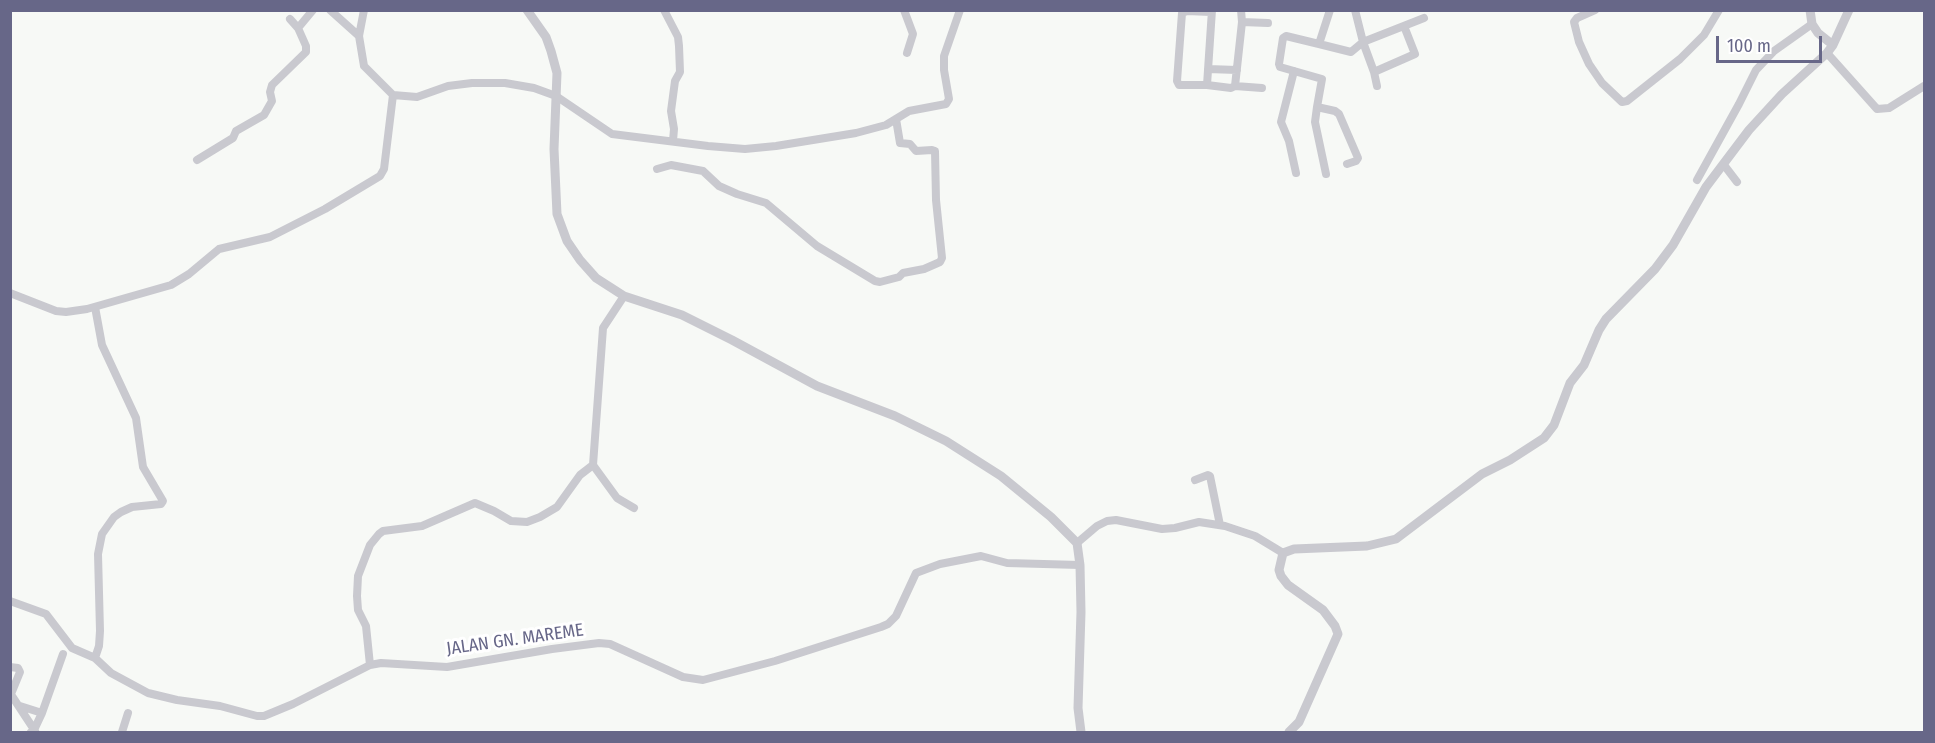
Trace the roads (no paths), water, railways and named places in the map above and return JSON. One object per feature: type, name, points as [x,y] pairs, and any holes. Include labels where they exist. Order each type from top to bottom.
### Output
[{"type":"street","points":[[298,28],[313,10]]},
{"type":"street","points":[[330,10],[359,36]]},
{"type":"street","points":[[364,10],[359,36],[364,66],[393,95],[417,98],[448,86],[491,82],[519,85],[556,96],[612,134],[708,147],[755,148],[856,133],[886,125],[909,111],[944,105],[948,102],[944,56],[960,10]]},
{"type":"street","points":[[527,10],[546,37],[557,73],[556,214],[567,241],[596,278],[624,296],[681,315],[817,386],[895,416],[946,441],[1000,476],[1051,517],[1077,543],[1081,612],[1078,708],[1081,732]]},
{"type":"street","points":[[664,10],[678,37],[679,46],[680,72],[675,81],[671,111],[673,141]]},
{"type":"street","points":[[904,10],[913,34],[907,53]]},
{"type":"street","points":[[1235,86],[1242,22],[1241,10]]},
{"type":"street","points":[[1319,44],[1329,10]]},
{"type":"street","points":[[1354,10],[1377,86]]},
{"type":"street","points":[[1595,10],[1577,18],[1574,22],[1579,42],[1595,73],[1622,102],[1627,101],[1680,59],[1704,35],[1719,10]]},
{"type":"street","points":[[1810,10],[1812,24],[1818,33],[1833,45]]},
{"type":"street","points":[[1077,543],[1097,526],[1111,520],[1162,529],[1199,522],[1220,525],[1255,537],[1283,553],[1294,549],[1367,546],[1396,539],[1482,474],[1510,460],[1544,438],[1554,426],[1570,383],[1584,365],[1606,319],[1655,269],[1673,245],[1706,187],[1749,130],[1782,94],[1827,53],[1849,10]]},
{"type":"street","points":[[1208,85],[1212,11],[1182,12],[1177,83],[1231,88],[1235,86],[1262,88]]},
{"type":"street","points":[[1326,174],[1315,122],[1322,79],[1279,65],[1284,36],[1288,35],[1351,52],[1363,42],[1424,18]]},
{"type":"street","points":[[197,160],[233,138],[237,130],[264,115],[272,101],[270,92],[272,86],[306,52],[306,46],[298,28],[290,19]]},
{"type":"street","points":[[1242,22],[1268,23]]},
{"type":"street","points":[[1697,180],[1761,63],[1812,24]]},
{"type":"street","points":[[1374,72],[1415,54],[1404,26]]},
{"type":"street","points":[[1827,53],[1877,109],[1889,108],[1924,86]]},
{"type":"street","points":[[1208,69],[1237,70]]},
{"type":"street","points":[[1294,71],[1281,122],[1290,141],[1296,173]]},
{"type":"street","points":[[10,293],[56,311],[66,312],[95,307],[171,285],[189,274],[219,249],[270,237],[380,176],[384,169],[393,95]]},
{"type":"street","points":[[1317,107],[1339,113],[1358,158],[1347,164]]},
{"type":"street","points":[[657,170],[671,165],[703,171],[720,186],[737,195],[766,203],[817,246],[880,282],[899,277],[903,273],[924,269],[940,262],[942,258],[934,151],[916,151],[910,144],[900,143],[896,120]]},
{"type":"street","points":[[1724,165],[1737,182]]},
{"type":"street","points":[[624,296],[603,328],[593,465],[617,498],[634,508]]},
{"type":"street","points":[[95,307],[102,345],[136,418],[143,467],[163,501],[161,504],[132,507],[121,512],[114,517],[102,534],[99,554],[100,631],[95,658]]},
{"type":"street","points":[[370,665],[366,626],[357,604],[358,576],[370,545],[379,534],[383,531],[422,526],[476,503],[511,521],[527,522],[556,507],[580,475],[593,465]]},
{"type":"street","points":[[1195,480],[1210,476],[1220,525]]},
{"type":"street","points":[[1283,553],[1279,570],[1281,576],[1288,585],[1323,610],[1338,634],[1299,722],[1289,732]]},
{"type":"street","name":"JALAN GN. MAREME","points":[[10,601],[46,614],[68,645],[95,658],[111,673],[148,693],[173,700],[220,706],[264,716],[370,665],[381,663],[447,667],[552,649],[604,643],[684,677],[703,680],[775,661],[888,624],[896,616],[916,573],[940,564],[981,556],[1007,563],[1080,565]]},
{"type":"street","points":[[35,732],[63,654]]},
{"type":"street","points":[[10,668],[18,668],[20,672],[11,694],[35,732]]},
{"type":"street","points":[[20,706],[42,713]]},
{"type":"street","points":[[122,732],[128,713]]}]
